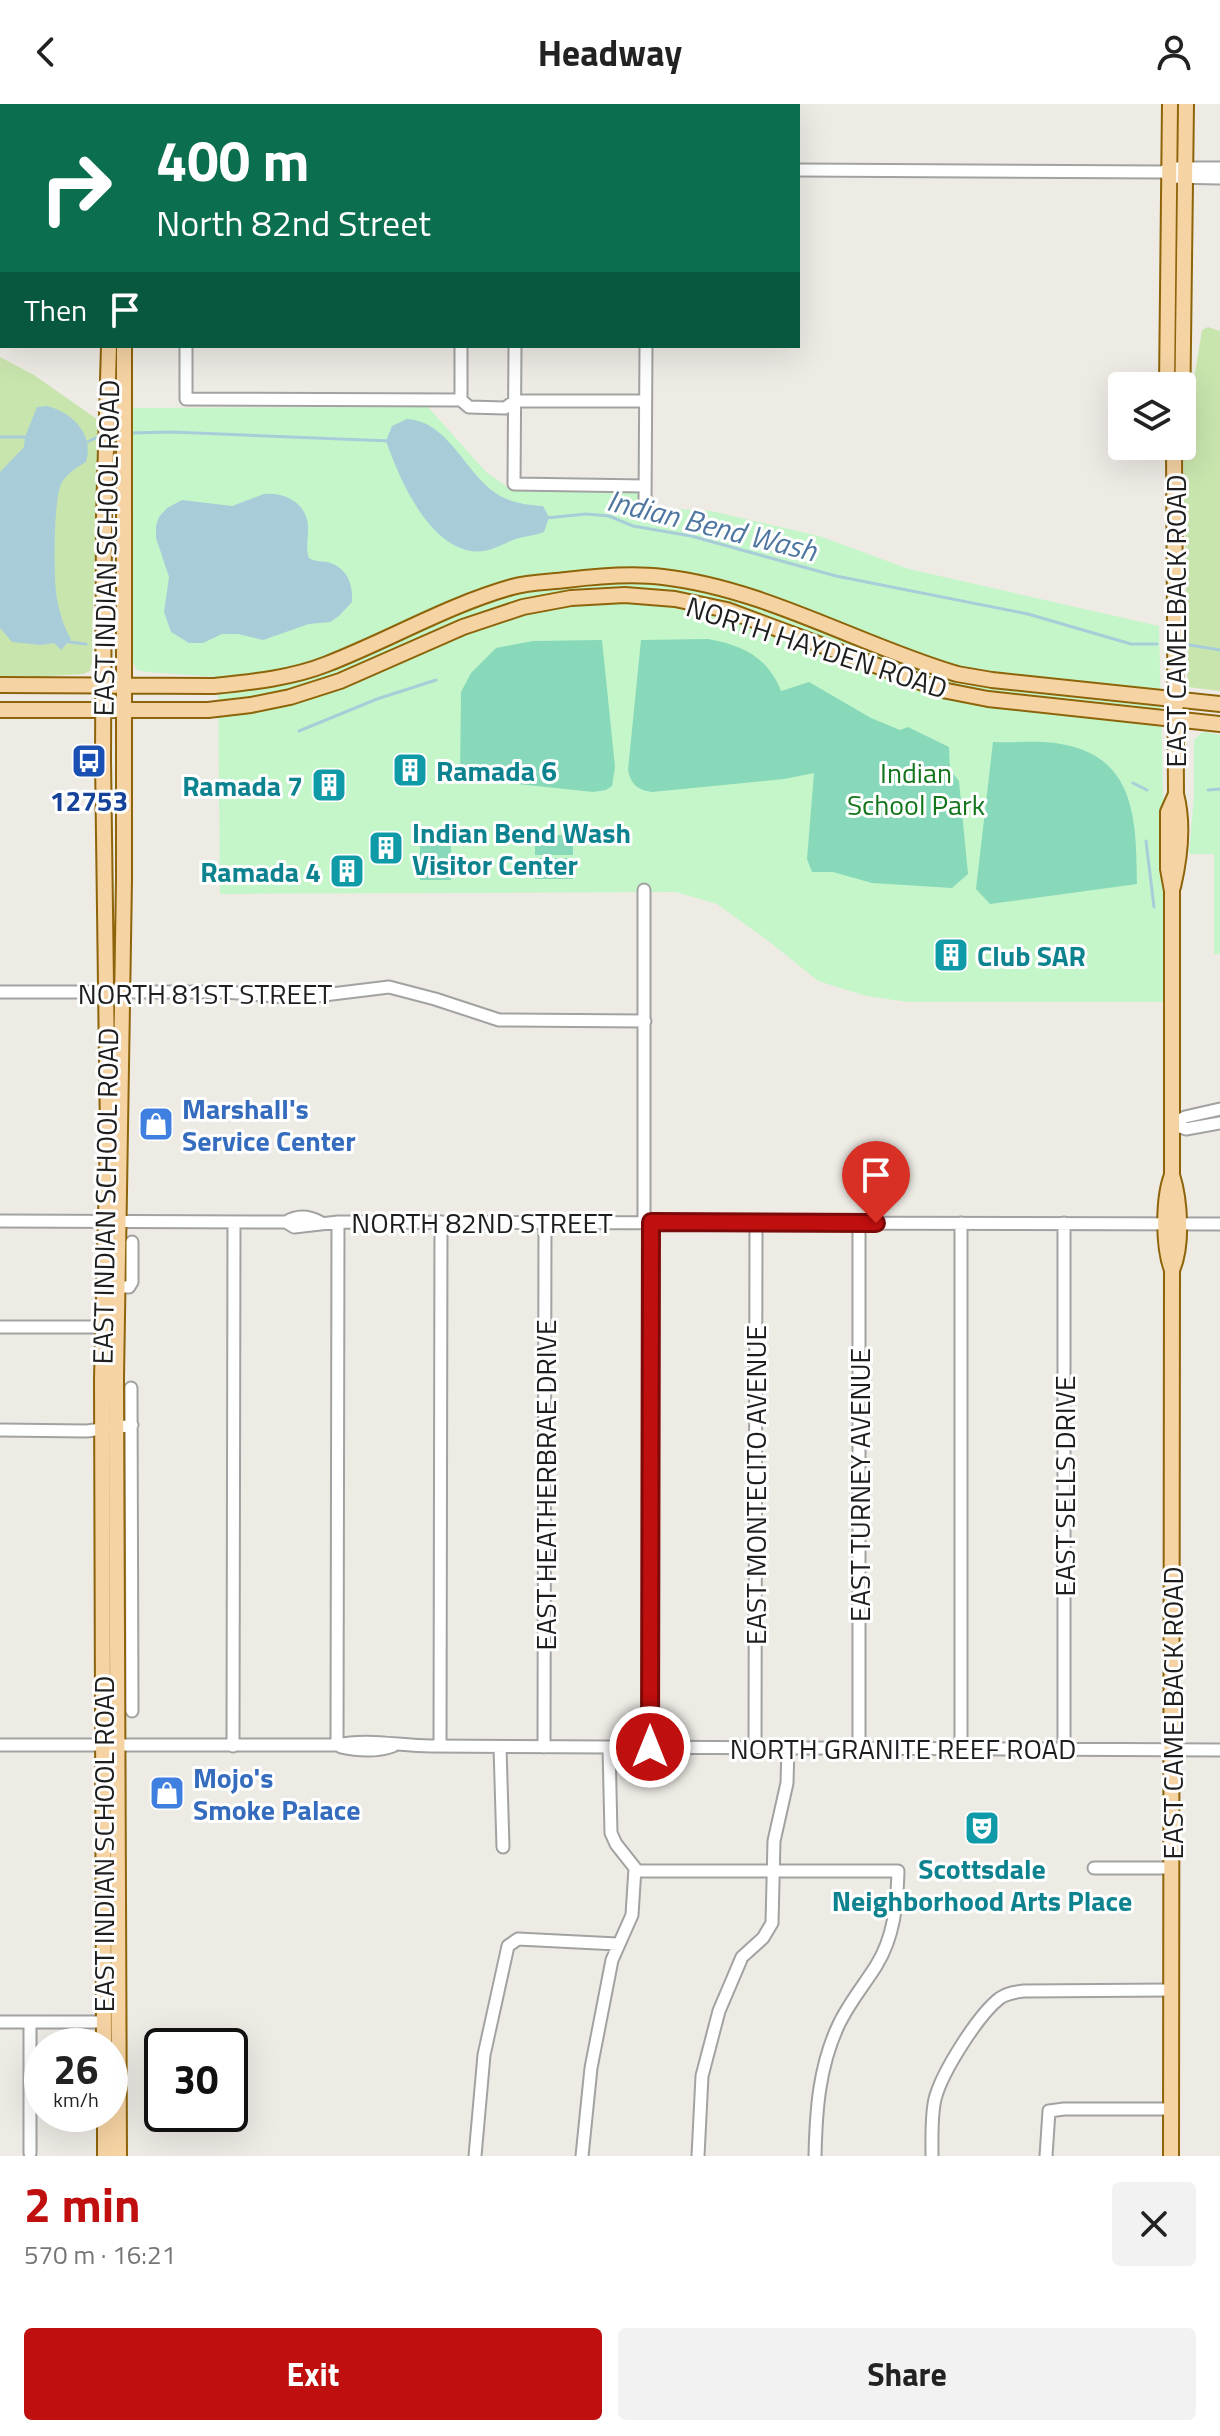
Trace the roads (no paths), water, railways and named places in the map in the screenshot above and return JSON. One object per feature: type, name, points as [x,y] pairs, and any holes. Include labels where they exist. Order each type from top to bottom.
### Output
[{"type":"main road","points":[[1170,104],[1180,372]]},
{"type":"main road","points":[[1167,372],[1174,172],[1186,104]]},
{"type":"main road","name":"EAST INDIAN SCHOOL ROAD","points":[[109,348],[115,422],[122,462],[124,635],[124,879],[114,993],[108,1136],[117,1287],[110,1327]]},
{"type":"main road","name":"EAST INDIAN SCHOOL ROAD","points":[[114,993],[103,686],[107,462],[124,348]]},
{"type":"main road","name":"EAST CAMELBACK ROAD","points":[[1171,2156],[1172,1270],[1167,1257],[1172,1223],[1166,1190],[1172,1175],[1172,891],[1168,869],[1168,812],[1176,794],[1174,460]]},
{"type":"main road","name":"NORTH HAYDEN ROAD","points":[[0,688],[19,685],[214,686],[289,675],[326,664],[457,607],[514,586],[596,576],[630,576],[661,577],[722,589],[957,674],[1220,704]]},
{"type":"main road","name":"NORTH HAYDEN ROAD","points":[[0,710],[232,708],[290,697],[340,681],[463,627],[514,609],[555,600],[625,595],[675,599],[727,610],[942,690],[988,699],[1220,724]]},
{"type":"main road","name":"EAST INDIAN SCHOOL ROAD","points":[[112,1221],[110,1327],[117,1427],[127,1703],[111,1746],[119,2156]]},
{"type":"main road","name":"EAST INDIAN SCHOOL ROAD","points":[[104,2028],[117,1427]]},
{"type":"main road","points":[[105,2132],[105,2156]]},
{"type":"street","points":[[800,170],[1174,172],[1220,168]]},
{"type":"street","points":[[1174,172],[1220,178]]},
{"type":"street","points":[[186,348],[186,399],[461,400],[469,407],[505,408],[515,401],[645,401]]},
{"type":"street","points":[[461,348],[461,400]]},
{"type":"street","points":[[515,348],[514,484],[645,486]]},
{"type":"street","points":[[645,504],[646,348]]},
{"type":"street","points":[[644,890],[650,1747]]},
{"type":"street","name":"NORTH 81ST STREET","points":[[0,992],[225,992],[299,998],[389,987],[499,1020],[645,1021]]},
{"type":"street","points":[[1172,1124],[1185,1117],[1220,1109]]},
{"type":"street","points":[[1172,1124],[1186,1129],[1220,1123]]},
{"type":"street","name":"NORTH 82ND STREET","points":[[0,1221],[286,1222],[293,1217],[312,1217],[320,1222],[1220,1224]]},
{"type":"street","points":[[233,1746],[234,1222]]},
{"type":"street","points":[[337,1745],[338,1222]]},
{"type":"street","points":[[440,1746],[441,1222]]},
{"type":"street","name":"EAST HEATHERBRAE DRIVE","points":[[544,1747],[545,1222]]},
{"type":"street","name":"EAST MONTECITO AVENUE","points":[[755,1747],[756,1223]]},
{"type":"street","name":"EAST TURNEY AVENUE","points":[[859,1223],[859,1747]]},
{"type":"street","points":[[961,1223],[961,1748]]},
{"type":"street","name":"EAST SELLS DRIVE","points":[[1064,1223],[1064,1749]]},
{"type":"street","name":"EAST INDIAN SCHOOL ROAD","points":[[117,1287],[129,1287],[132,1282],[132,1242]]},
{"type":"street","points":[[0,1327],[110,1327]]},
{"type":"street","name":"EAST INDIAN SCHOOL ROAD","points":[[117,1427],[131,1388]]},
{"type":"street","points":[[0,1430],[117,1427]]},
{"type":"street","name":"NORTH GRANITE REEF ROAD","points":[[0,1745],[233,1746],[380,1742],[393,1746],[1220,1750]]},
{"type":"street","points":[[500,1747],[503,1847]]},
{"type":"street","points":[[582,2156],[591,2068],[617,1944],[632,1915],[636,1871],[611,1833],[609,1747]]},
{"type":"street","points":[[698,2156],[702,2076],[709,2042],[742,1957],[770,1929],[774,1841],[787,1783],[788,1747]]},
{"type":"street","points":[[1094,1868],[1172,1868]]},
{"type":"street","points":[[636,1871],[898,1871],[895,1915],[884,1952],[844,2015],[824,2064],[817,2096],[815,2156]]},
{"type":"street","points":[[475,2156],[484,2055],[506,1951],[511,1942],[518,1939],[617,1944]]},
{"type":"street","points":[[932,2156],[935,2100],[947,2069],[1000,1999],[1010,1993],[1171,1990]]},
{"type":"street","points":[[0,2022],[104,2022]]},
{"type":"street","points":[[30,2022],[30,2153]]},
{"type":"street","points":[[1046,2156],[1049,2111],[1171,2109]]},
{"type":"water","points":[[47,406],[66,414],[80,426],[88,452],[86,462],[62,482],[57,503],[56,592],[61,617],[71,639],[61,650],[54,643],[12,642],[0,628],[0,472],[24,447],[37,407]]},
{"type":"water","points":[[407,419],[421,422],[443,436],[480,480],[502,497],[543,506],[549,517],[544,532],[477,552],[455,546],[441,536],[428,523],[407,490],[386,441],[392,426]]},
{"type":"water","points":[[264,494],[287,497],[299,505],[308,525],[309,558],[330,563],[343,571],[351,585],[352,602],[330,622],[309,624],[263,640],[222,634],[203,643],[189,643],[171,632],[164,612],[169,577],[156,538],[159,517],[167,508],[182,500],[232,506]]},
{"type":"waterway","name":"Indian Bend Wash","points":[[130,433],[390,441]]},
{"type":"waterway","name":"Indian Bend Wash","points":[[85,443],[102,435]]},
{"type":"waterway","name":"Indian Bend Wash","points":[[0,437],[25,437]]},
{"type":"waterway","name":"Indian Bend Wash","points":[[546,518],[586,514],[609,516],[633,526],[691,536],[836,576],[1028,614],[1131,644],[1157,644]]},
{"type":"waterway","points":[[69,642],[86,644]]},
{"type":"waterway","name":"Indian Bend Wash","points":[[1190,645],[1220,650]]},
{"type":"waterway","points":[[299,731],[377,699],[436,680]]},
{"type":"waterway","points":[[1133,783],[1147,790]]},
{"type":"waterway","points":[[1208,790],[1220,789]]},
{"type":"waterway","points":[[1146,841],[1154,907]]},
{"type":"place","name":"12753","points":[[89,761]]},
{"type":"place","name":"Ramada 6","points":[[410,770]]},
{"type":"place","name":"Ramada 7","points":[[329,785]]},
{"type":"place","name":"Indian Bend Wash Visitor Center","points":[[386,848]]},
{"type":"place","name":"Ramada 4","points":[[347,871]]},
{"type":"place","name":"Club SAR","points":[[951,955]]},
{"type":"place","name":"Marshall's Service Center","points":[[156,1124]]},
{"type":"place","name":"Mojo's Smoke Palace","points":[[167,1793]]},
{"type":"place","name":"Scottsdale Neighborhood Arts Place","points":[[982,1828]]},
{"type":"park label","name":"Indian School Park","points":[[916,788]]}]
